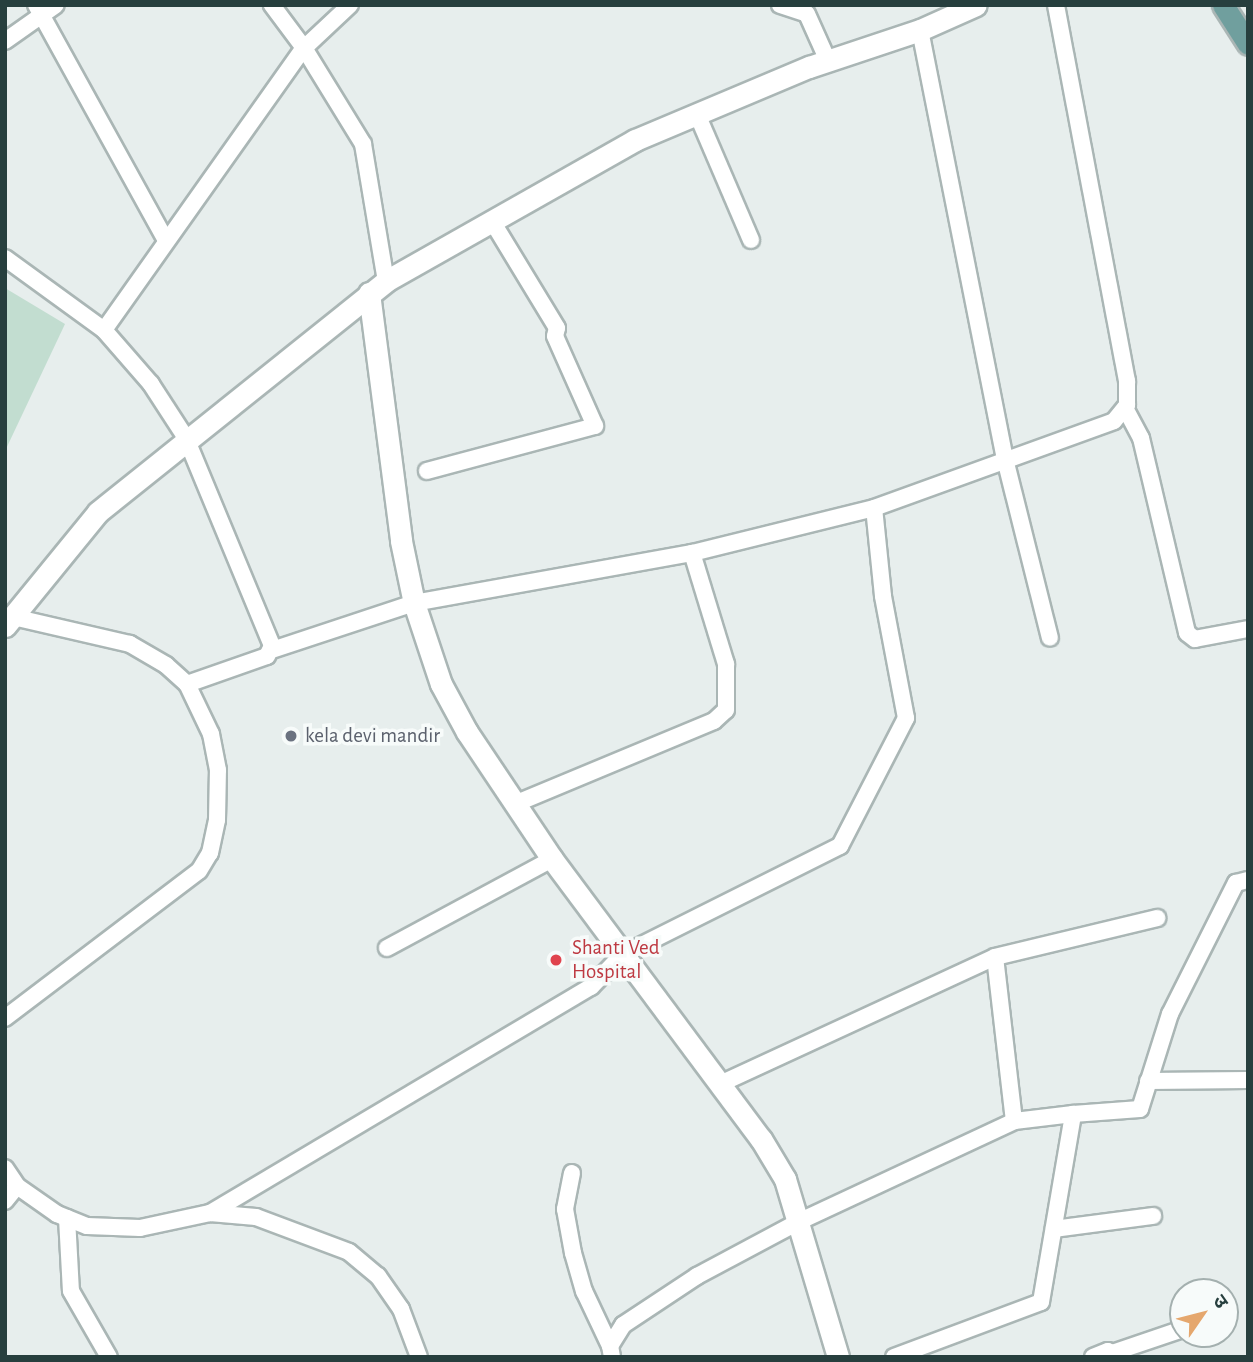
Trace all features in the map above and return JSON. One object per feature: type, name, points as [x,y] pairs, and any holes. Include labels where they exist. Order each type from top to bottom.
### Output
[{"type":"main road","points":[[1223,5],[1248,44]]},
{"type":"street","points":[[5,41],[39,11],[56,5]]},
{"type":"street","points":[[272,5],[304,48],[363,144],[399,529],[414,603],[451,704],[552,859],[720,1084],[785,1179],[800,1221],[838,1357]]},
{"type":"street","points":[[104,330],[164,239],[304,48],[350,5]]},
{"type":"street","points":[[780,5],[807,14],[828,61]]},
{"type":"street","points":[[5,1018],[199,871],[210,853],[217,820],[218,770],[202,709],[187,684],[166,665],[130,643],[9,621],[97,512],[186,438],[378,287],[492,221],[635,140],[828,61],[920,30],[976,5]]},
{"type":"street","points":[[1056,5],[1127,381],[1125,408],[1141,438],[1186,633],[1195,639],[1248,629]]},
{"type":"street","points":[[39,11],[164,239]]},
{"type":"street","points":[[920,30],[1006,463],[1050,638]]},
{"type":"street","points":[[697,114],[751,240]]},
{"type":"street","points":[[427,471],[596,426],[555,336],[557,328],[492,221]]},
{"type":"street","points":[[5,258],[104,330],[151,384],[186,438],[272,650]]},
{"type":"street","points":[[187,684],[237,668],[272,650],[414,603],[692,553],[874,508],[1103,428],[1125,408]]},
{"type":"street","points":[[210,1213],[590,987],[622,955],[834,851],[844,842],[906,718],[883,596],[874,508]]},
{"type":"street","points":[[517,803],[714,721],[726,710],[726,664],[692,553]]},
{"type":"street","points":[[387,947],[552,859]]},
{"type":"street","points":[[611,1351],[623,1325],[697,1276],[800,1221],[1014,1121],[1140,1109],[1170,1014],[1236,883],[1248,880]]},
{"type":"street","points":[[720,1084],[995,957],[1157,918]]},
{"type":"street","points":[[995,957],[1014,1121]]},
{"type":"street","points":[[1148,1081],[1248,1080]]},
{"type":"street","points":[[894,1357],[1035,1308],[1043,1297],[1073,1114]]},
{"type":"street","points":[[5,1167],[17,1186],[67,1218],[114,1229],[210,1213],[281,1223],[349,1252],[379,1276],[401,1309],[419,1357]]},
{"type":"street","points":[[572,1173],[565,1209],[573,1253],[584,1291],[611,1351]]},
{"type":"street","points":[[5,1201],[17,1186]]},
{"type":"street","points":[[1054,1229],[1153,1216]]},
{"type":"street","points":[[67,1218],[71,1291],[109,1357]]},
{"type":"street","points":[[1093,1357],[1117,1354],[1169,1334]]},
{"type":"green space","points":[[5,288],[65,324],[5,451]]},
{"type":"place","name":"kela devi mandir","points":[[291,736]]},
{"type":"place","name":"Shanti Ved Hospital","points":[[556,960]]}]
